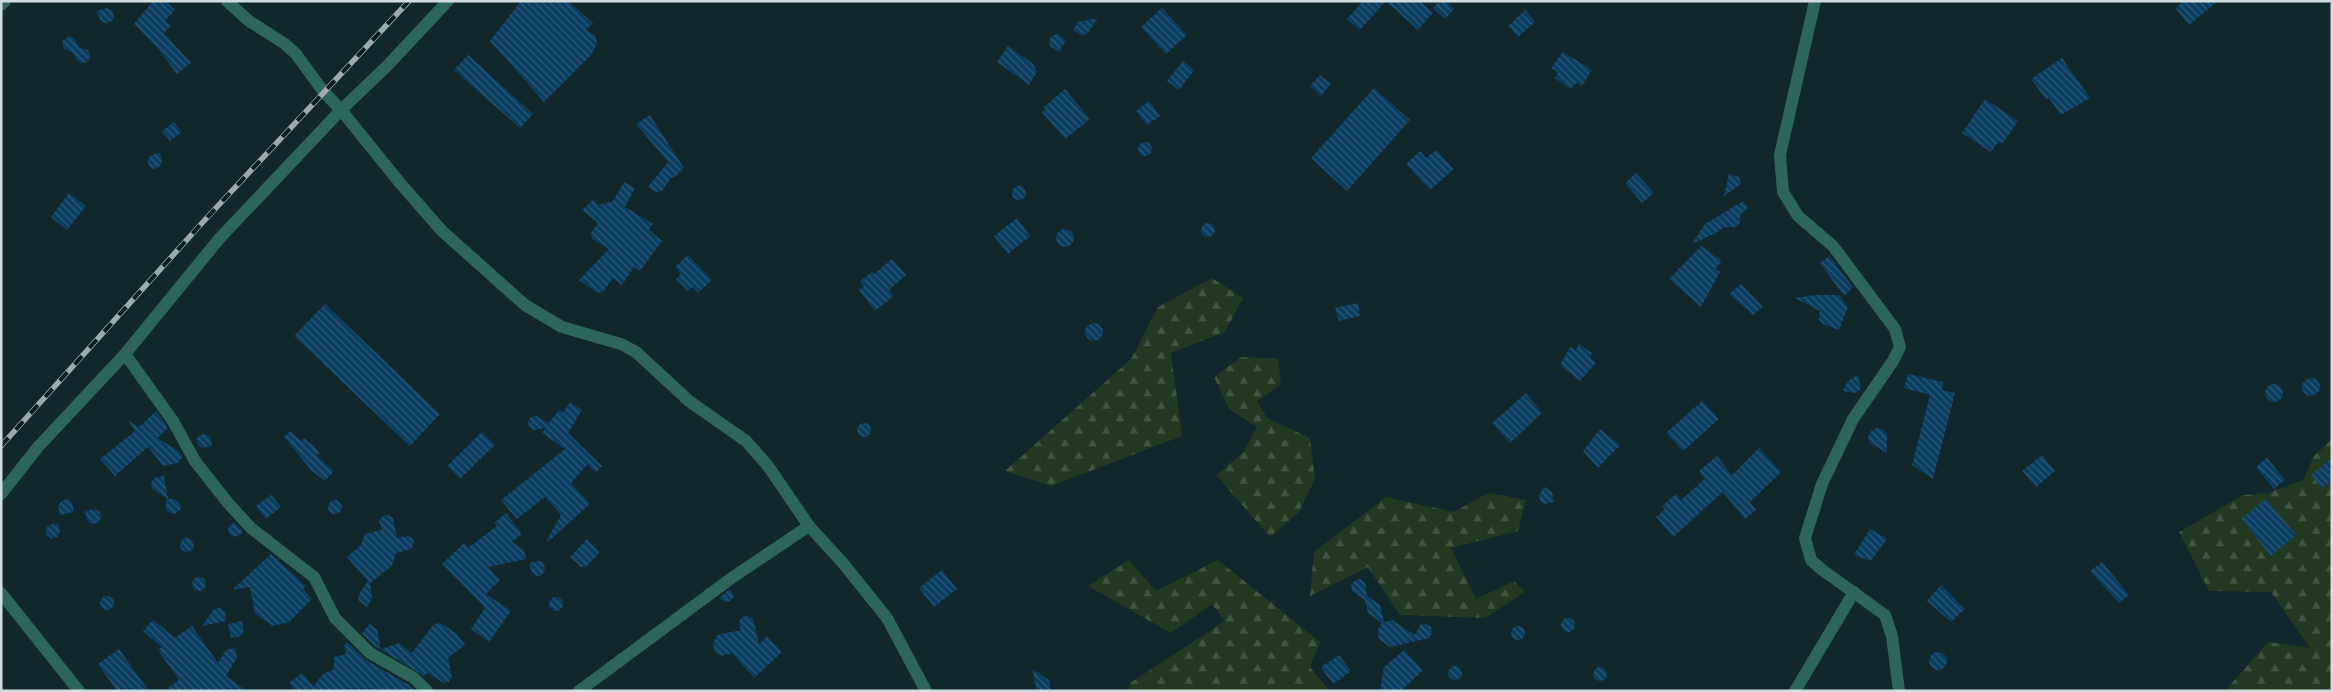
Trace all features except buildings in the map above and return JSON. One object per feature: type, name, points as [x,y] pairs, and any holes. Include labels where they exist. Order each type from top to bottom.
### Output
[{"type":"street","points":[[1,5],[5,1]]},
{"type":"street","points":[[227,1],[249,21],[285,44],[296,54],[323,91],[341,110],[400,183],[442,231],[482,268],[539,316],[577,332],[621,344],[636,352],[689,401],[734,430],[757,452],[808,526],[842,562],[887,618],[926,691]]},
{"type":"street","points":[[1,494],[38,447],[125,354],[219,239],[341,110],[387,66],[448,1]]},
{"type":"street","points":[[1815,1],[1780,155],[1783,192],[1798,216],[1833,246],[1895,329],[1900,347],[1893,361],[1854,418],[1838,449],[1822,484],[1805,538],[1811,560],[1885,615],[1892,636],[1899,691]]},
{"type":"street","points":[[125,354],[173,421],[195,461],[228,503],[251,528],[314,578],[335,618],[370,653],[414,678],[427,691]]},
{"type":"street","points":[[579,691],[733,577],[808,526]]},
{"type":"street","points":[[1795,691],[1854,592]]},
{"type":"street","points":[[1,593],[79,691]]},
{"type":"green space","points":[[1212,278],[1243,298],[1225,332],[1171,353],[1182,436],[1051,486],[1005,471],[1131,359],[1158,307]]},
{"type":"green space","points":[[1241,357],[1278,359],[1281,384],[1257,401],[1267,418],[1310,438],[1315,479],[1299,512],[1270,537],[1216,475],[1244,452],[1257,427],[1229,409],[1214,377]]},
{"type":"green space","points":[[2332,439],[2332,691],[2225,691],[2268,642],[2310,648],[2271,592],[2209,591],[2179,532],[2243,495],[2268,493],[2303,480],[2314,456]]},
{"type":"green space","points":[[1488,493],[1526,500],[1518,531],[1451,548],[1476,599],[1514,581],[1525,592],[1485,618],[1400,615],[1368,567],[1310,596],[1314,552],[1386,497],[1454,512]]},
{"type":"green space","points":[[1129,560],[1156,591],[1218,560],[1320,642],[1310,667],[1329,691],[1127,691],[1130,683],[1225,621],[1212,604],[1171,633],[1088,586]]},
{"type":"railway","points":[[1,446],[202,223],[409,1]]}]
